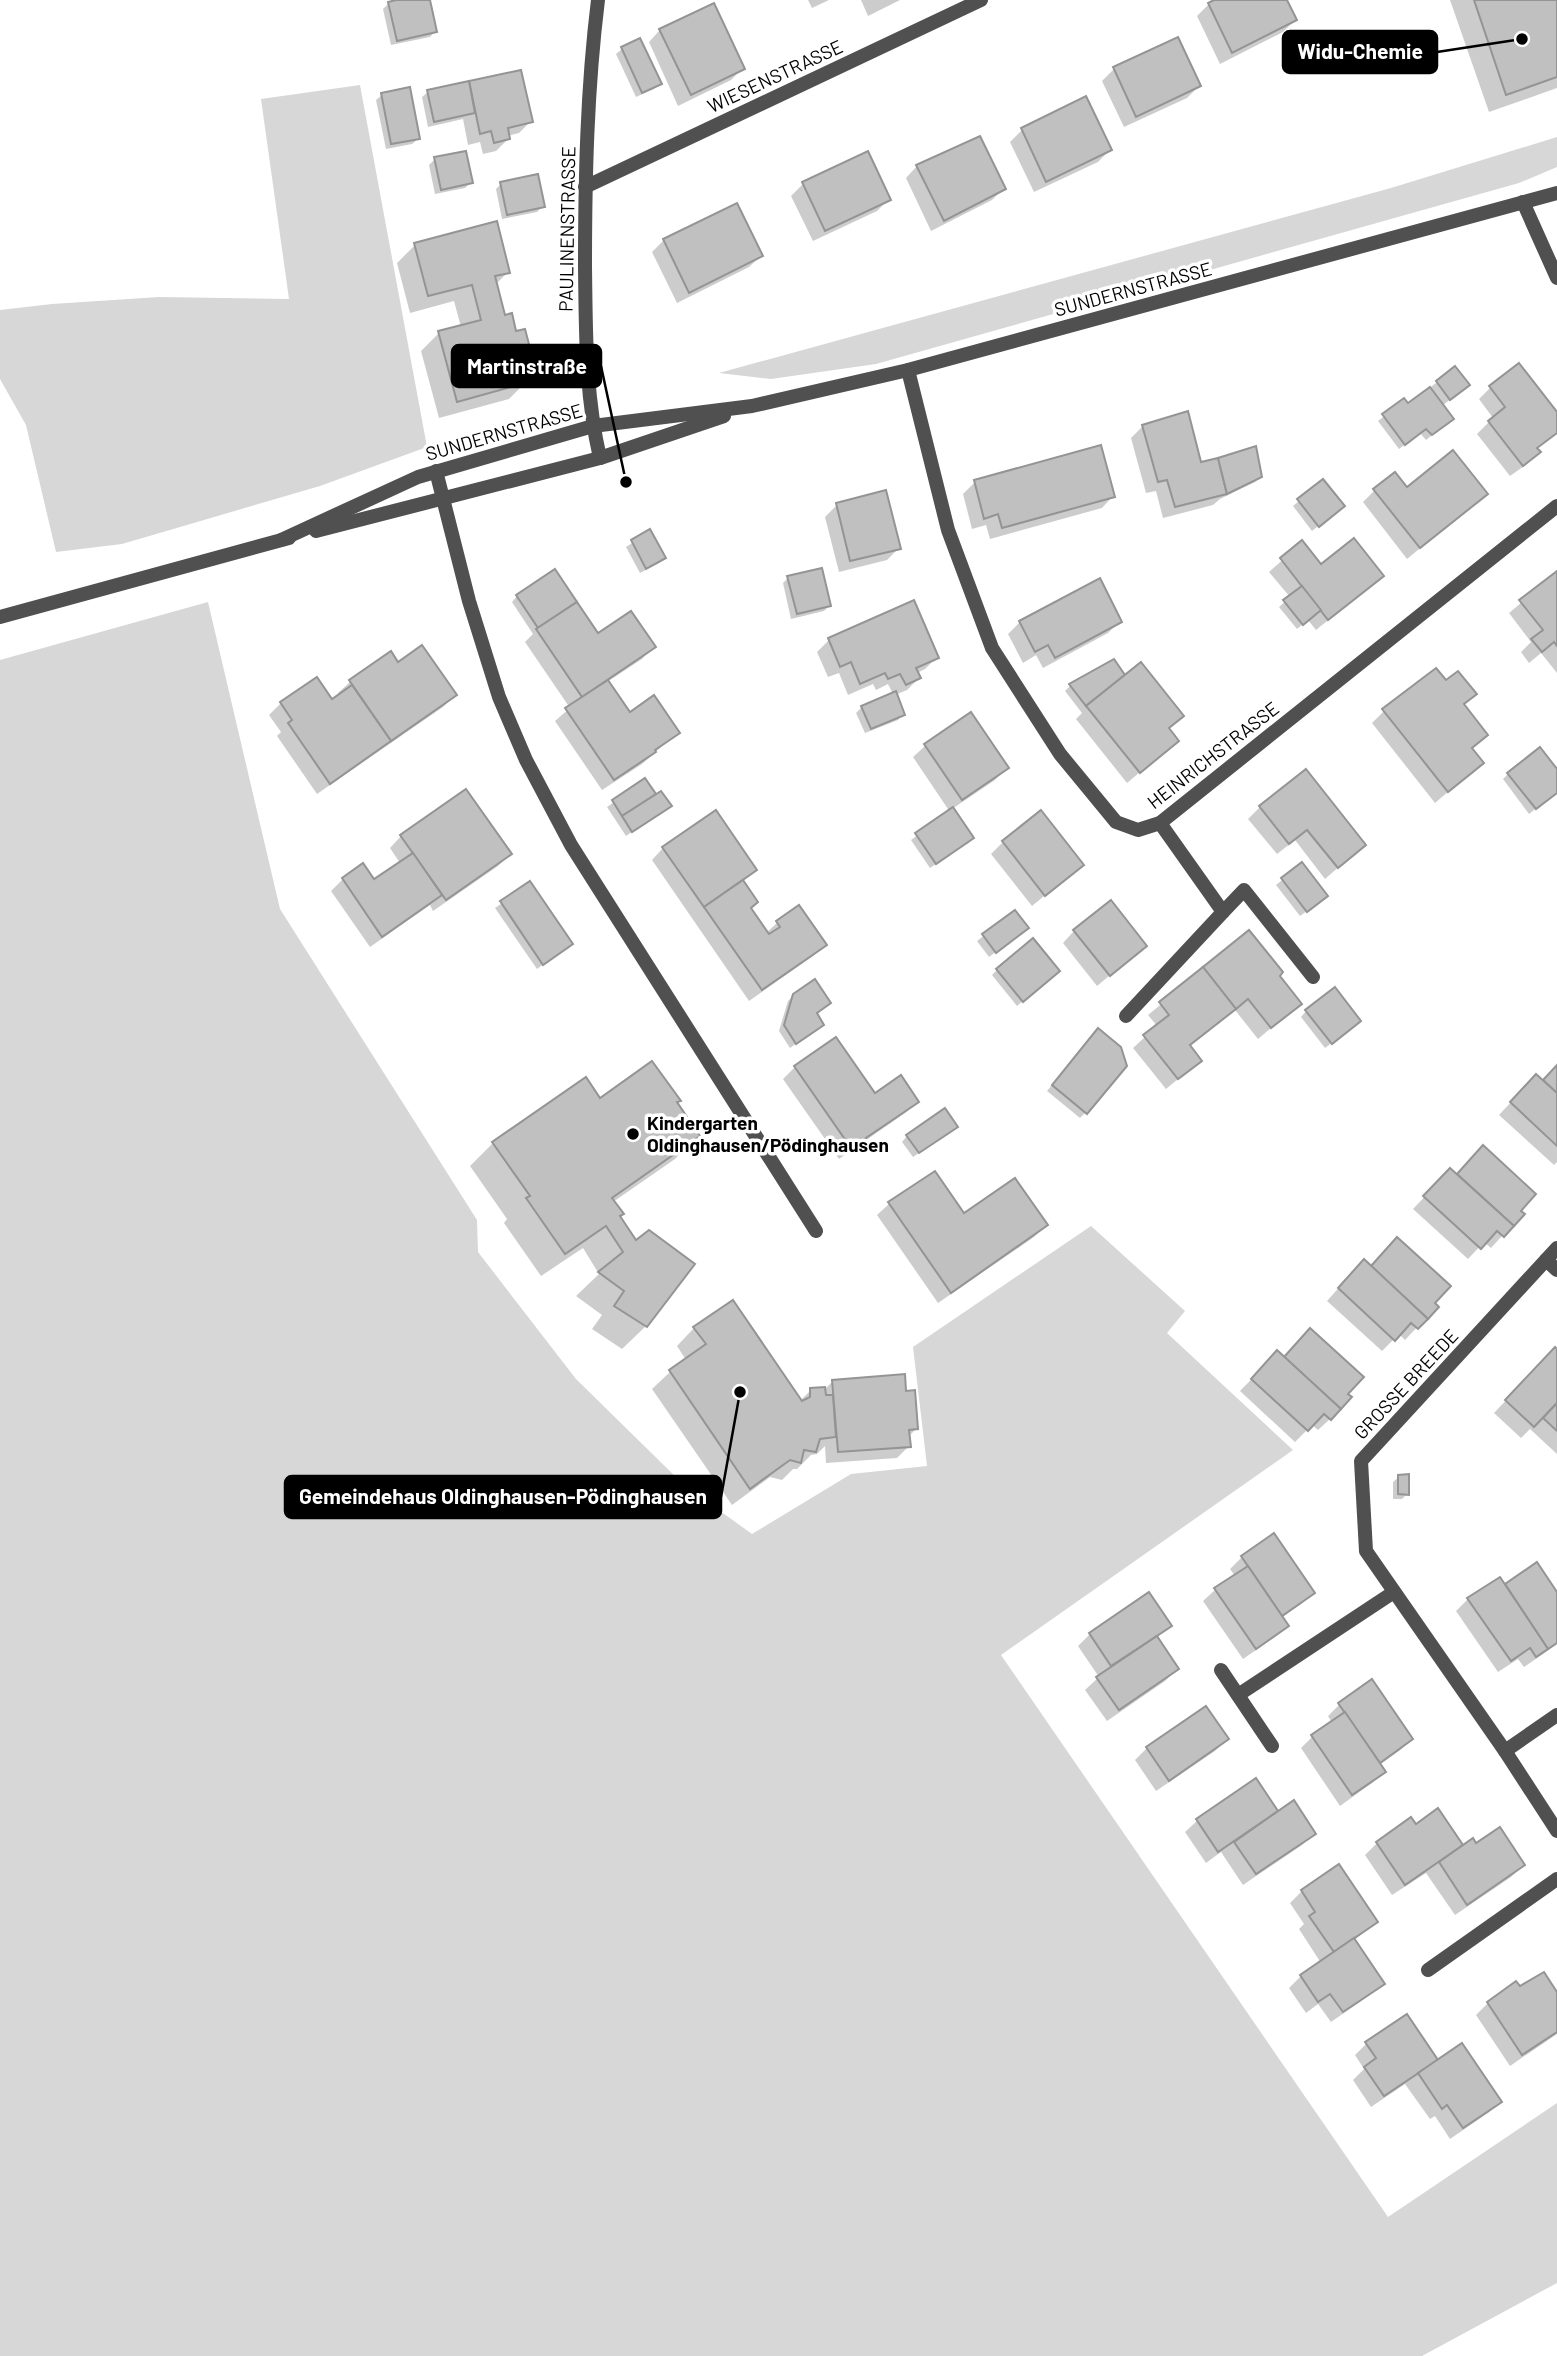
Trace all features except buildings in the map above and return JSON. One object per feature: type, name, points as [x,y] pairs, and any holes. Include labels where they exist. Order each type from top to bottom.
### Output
[{"type":"street","name":"PAULINENSTRASSE","points":[[598,0],[592,54],[585,187],[586,367],[600,458]]},
{"type":"street","name":"WIESENSTRASSE","points":[[585,187],[981,0]]},
{"type":"street","name":"SUNDERNSTRASSE","points":[[1523,202],[1557,185]]},
{"type":"street","name":"SUNDERNSTRASSE","points":[[281,540],[418,477],[593,426],[751,406],[908,370],[1557,193]]},
{"type":"street","points":[[1523,202],[1557,278]]},
{"type":"street","name":"HEINRICHSTRASSE","points":[[908,370],[948,530],[992,648],[1060,754],[1116,822],[1138,830],[1160,823],[1557,506]]},
{"type":"street","name":"SUNDERNSTRASSE","points":[[0,617],[281,540],[600,458],[751,406]]},
{"type":"street","points":[[436,471],[469,601],[499,697],[526,760],[571,845],[816,1231]]},
{"type":"street","points":[[1160,823],[1223,912]]},
{"type":"street","points":[[1126,1016],[1244,890],[1313,977]]},
{"type":"street","name":"GROSSE BREEDE","points":[[1557,1248],[1552,1265],[1360,1461],[1366,1551],[1505,1751],[1557,1832]]},
{"type":"street","points":[[1238,1695],[1394,1592]]},
{"type":"street","points":[[1221,1670],[1272,1746]]},
{"type":"street","points":[[1505,1751],[1557,1715]]},
{"type":"street","points":[[1428,1970],[1557,1879]]},
{"type":"shaded area","points":[[360,85],[427,447],[320,486],[122,544],[56,552],[26,425],[0,379],[0,310],[159,297],[289,299],[261,99]]},
{"type":"shaded area","points":[[1557,137],[1557,167],[1519,183],[876,364],[771,379],[719,373],[1391,188]]},
{"type":"shaded area","points":[[208,602],[280,909],[477,1220],[478,1252],[576,1379],[684,1485],[752,1534],[851,1474],[927,1466],[913,1347],[1091,1226],[1185,1311],[1167,1333],[1293,1450],[1001,1655],[1388,2217],[1557,2103],[1557,2283],[1422,2356],[0,2356],[0,660]]},
{"type":"place","name":"Widu-Chemie","points":[[1522,39]]},
{"type":"place","name":"Martinstraße","points":[[626,482]]},
{"type":"place","name":"Kindergarten Oldinghausen/Pödinghausen","points":[[633,1134]]},
{"type":"place","name":"Gemeindehaus Oldinghausen-Pödinghausen","points":[[740,1392]]}]
